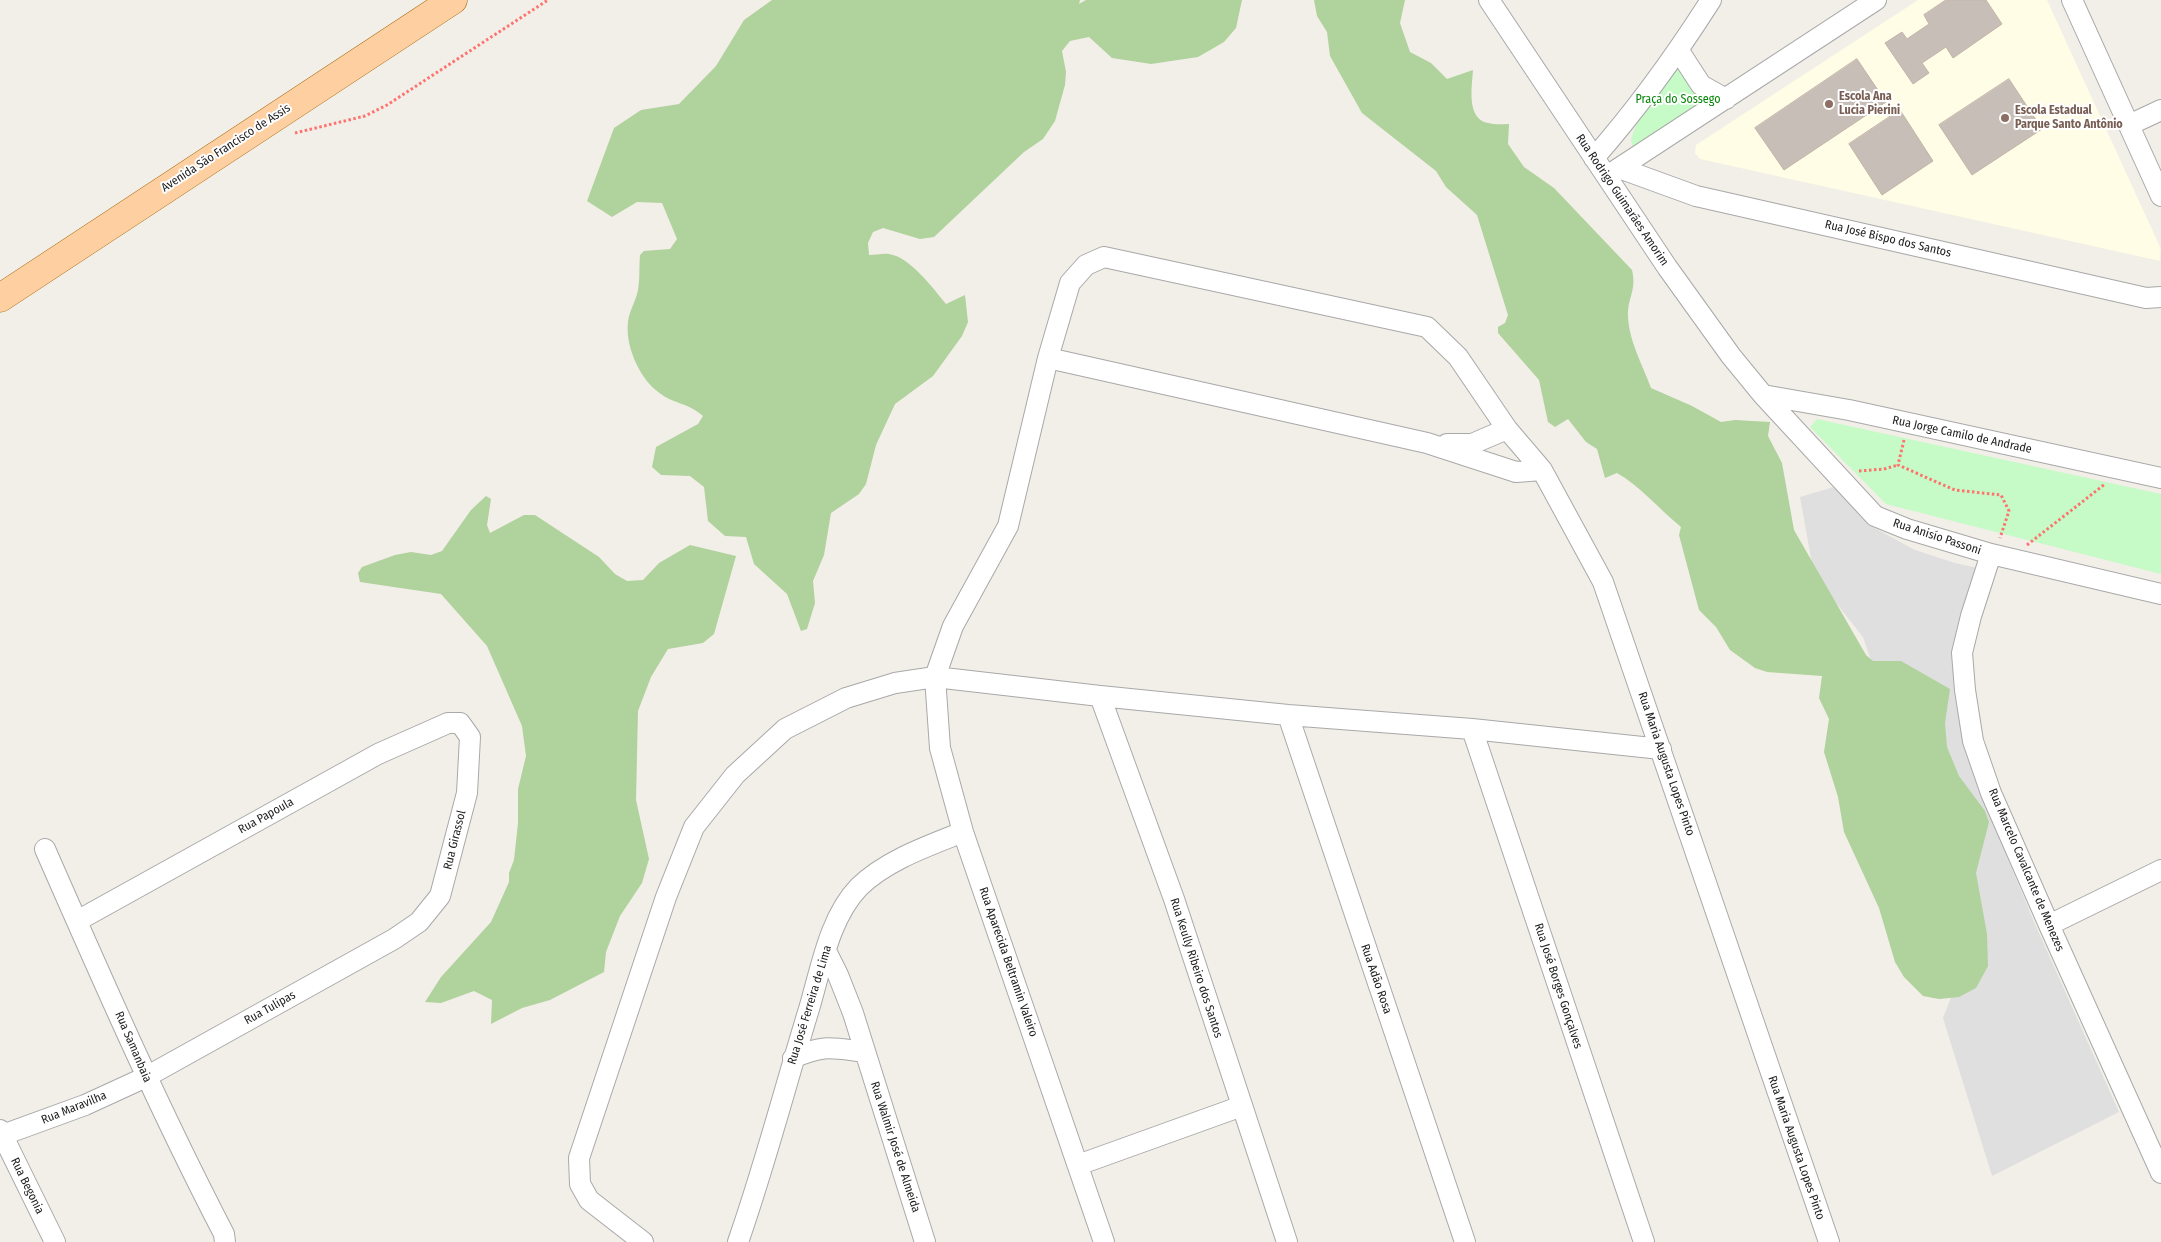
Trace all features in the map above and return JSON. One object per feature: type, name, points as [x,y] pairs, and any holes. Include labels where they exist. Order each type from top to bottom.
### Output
[{"type":"main road","name":"Avenida São Francisco de Assis","points":[[0,298],[453,0]]},
{"type":"street","points":[[1594,158],[1616,133],[1679,51],[1711,0]]},
{"type":"street","points":[[1613,172],[1876,0]]},
{"type":"street","points":[[2072,0],[2161,196]]},
{"type":"street","name":"Rua Rodrigo Guimarães Amorim","points":[[1494,2],[1594,158],[1613,172],[1667,267],[1731,356],[1763,395]]},
{"type":"street","points":[[1679,51],[1701,84],[1726,99]]},
{"type":"street","points":[[2129,125],[2161,110]]},
{"type":"street","name":"Rua José Bispo dos Santos","points":[[1613,172],[1710,199],[2146,298],[2161,298]]},
{"type":"street","name":"Rua Maria Augusta Lopes Pinto","points":[[1048,358],[1070,283],[1086,265],[1104,257],[1427,327],[1458,357],[1507,429],[1542,470],[1603,582],[1828,1242]]},
{"type":"street","points":[[935,677],[953,626],[1008,526],[1048,358],[1427,443],[1516,472],[1542,470]]},
{"type":"street","name":"Rua Jorge Camilo de Andrade","points":[[1763,395],[1850,410],[2161,478]]},
{"type":"street","name":"Rua Anisío Passoni","points":[[1763,395],[1875,516],[1907,529],[1995,547],[2161,594]]},
{"type":"street","points":[[1427,443],[1472,444],[1507,429]]},
{"type":"street","name":"Rua Marcelo Cavalcante de Menezes","points":[[1995,547],[1971,616],[1962,653],[1965,690],[1973,741],[1992,793],[2049,925],[2161,1173]]},
{"type":"street","points":[[643,1242],[589,1200],[580,1184],[579,1158],[666,897],[694,827],[735,775],[784,728],[846,698],[895,683],[935,677],[1288,715],[1472,729],[1661,749]]},
{"type":"street","name":"Rua Aparecida Beltramin Valeiro","points":[[935,677],[940,748],[963,832],[1104,1242]]},
{"type":"street","name":"Rua Keully Ribeiro dos Santos","points":[[1100,696],[1174,899],[1287,1242]]},
{"type":"street","name":"Rua Adão Rosa","points":[[1288,715],[1465,1242]]},
{"type":"street","name":"Rua Papoula","points":[[77,921],[378,754],[448,722],[460,723]]},
{"type":"street","name":"Rua Girassol","points":[[394,939],[419,922],[440,896],[467,793],[470,737],[460,723]]},
{"type":"street","name":"Rua José Borges Gonçalves","points":[[1472,729],[1644,1242]]},
{"type":"street","name":"Rua José Ferreira de Lima","points":[[738,1242],[753,1198],[793,1058],[826,952],[841,911],[859,888],[880,871],[920,849],[963,832]]},
{"type":"street","name":"Rua Samanbaia","points":[[46,849],[146,1077],[181,1151],[224,1234],[225,1242]]},
{"type":"street","points":[[2049,925],[2161,870]]},
{"type":"street","name":"Rua Tulipas","points":[[146,1077],[394,939]]},
{"type":"street","name":"Rua Walmir José de Almeida","points":[[826,952],[844,990],[925,1242]]},
{"type":"street","points":[[793,1058],[814,1049],[830,1048],[865,1052]]},
{"type":"street","name":"Rua Maravilha","points":[[1,1134],[85,1105],[146,1077]]},
{"type":"street","points":[[1078,1165],[1242,1106]]},
{"type":"street","name":"Rua Begonia","points":[[1,1134],[55,1242]]},
{"type":"path","points":[[289,137],[296,132],[365,116],[387,105],[485,43],[548,0]]},
{"type":"path","points":[[1898,466],[1906,434]]},
{"type":"path","points":[[1856,472],[1898,466],[1955,490],[2001,495],[2009,511],[1995,547]]},
{"type":"path","points":[[2030,542],[2109,481]]},
{"type":"shaded area","name":"Escola Estadual Parque Santo Antônio","points":[[1918,0],[2047,0],[2161,249],[2160,261],[1700,159],[1695,153],[1696,145]]},
{"type":"shaded area","points":[[1834,487],[1867,524],[1915,550],[1955,563],[1982,569],[1963,615],[1983,799],[2034,922],[2119,1112],[1992,1176],[1943,1018],[1970,949],[1863,637],[1814,575],[1800,497]]},
{"type":"green space","points":[[772,0],[1080,0],[1079,4],[1086,0],[1242,0],[1236,28],[1224,42],[1198,57],[1151,64],[1112,58],[1089,37],[1070,41],[1062,51],[1066,72],[1065,85],[1055,121],[1043,139],[1024,152],[934,237],[920,239],[883,228],[873,232],[868,243],[869,255],[889,254],[905,261],[920,274],[946,304],[965,295],[968,322],[962,336],[933,376],[895,404],[876,445],[866,484],[859,494],[831,513],[824,555],[813,581],[815,603],[807,629],[801,631],[787,594],[754,564],[746,537],[725,536],[708,521],[704,487],[690,476],[661,475],[652,467],[656,447],[698,424],[703,416],[697,411],[668,398],[650,385],[639,369],[629,341],[628,322],[638,290],[640,255],[644,251],[670,249],[677,239],[662,203],[637,202],[612,217],[587,201],[614,128],[641,110],[679,104],[716,66],[744,20]]},
{"type":"green space","points":[[1314,0],[1405,0],[1400,23],[1410,52],[1431,63],[1447,79],[1473,70],[1472,101],[1476,115],[1488,123],[1509,124],[1508,144],[1524,167],[1554,188],[1632,270],[1633,289],[1628,310],[1629,326],[1651,388],[1692,406],[1721,422],[1735,420],[1770,422],[1768,436],[1782,463],[1794,530],[1866,655],[1873,661],[1901,661],[1950,689],[1945,723],[1947,747],[1959,776],[1985,811],[1989,822],[1976,873],[1987,934],[1988,966],[1976,988],[1959,997],[1939,999],[1923,996],[1904,977],[1895,962],[1879,908],[1844,832],[1838,797],[1824,752],[1829,719],[1819,698],[1822,676],[1767,672],[1755,668],[1730,650],[1716,627],[1699,610],[1679,535],[1681,527],[1625,478],[1617,473],[1605,478],[1597,449],[1586,442],[1568,419],[1555,427],[1548,422],[1539,380],[1498,333],[1498,327],[1505,323],[1508,315],[1477,215],[1446,187],[1436,171],[1362,113],[1330,56],[1327,32],[1317,16]]},
{"type":"green space","name":"Praça do Sossego","points":[[1677,66],[1710,104],[1634,153],[1631,139],[1636,125]]},
{"type":"green space","points":[[1817,419],[2161,494],[2161,574],[1886,504],[1810,427]]},
{"type":"green space","points":[[486,496],[491,499],[487,525],[490,533],[524,515],[535,515],[599,557],[615,574],[627,581],[643,580],[659,563],[690,545],[736,556],[714,634],[703,643],[668,649],[651,677],[638,711],[636,800],[649,859],[642,883],[620,916],[606,952],[604,972],[550,1000],[522,1008],[491,1024],[492,1000],[474,991],[441,1003],[425,1002],[441,977],[491,922],[509,882],[509,873],[514,860],[518,823],[518,789],[526,756],[522,726],[487,646],[441,594],[360,582],[358,573],[362,567],[395,555],[411,552],[431,555],[442,551],[471,510]]},
{"type":"building","points":[[1946,0],[1986,0],[2002,24],[1953,58],[1946,47],[1922,63],[1929,73],[1913,84],[1885,43],[1902,32],[1907,39],[1929,24],[1924,15]]},
{"type":"building","points":[[1857,59],[1886,102],[1784,170],[1755,128]]},
{"type":"building","points":[[2009,79],[2042,129],[1972,175],[1939,125]]},
{"type":"building","points":[[1900,110],[1933,161],[1882,195],[1849,144]]},
{"type":"place","name":"Escola Ana Lucia Pierini","points":[[1829,104]]},
{"type":"place","name":"Escola Estadual Parque Santo Antônio","points":[[2005,118]]}]
